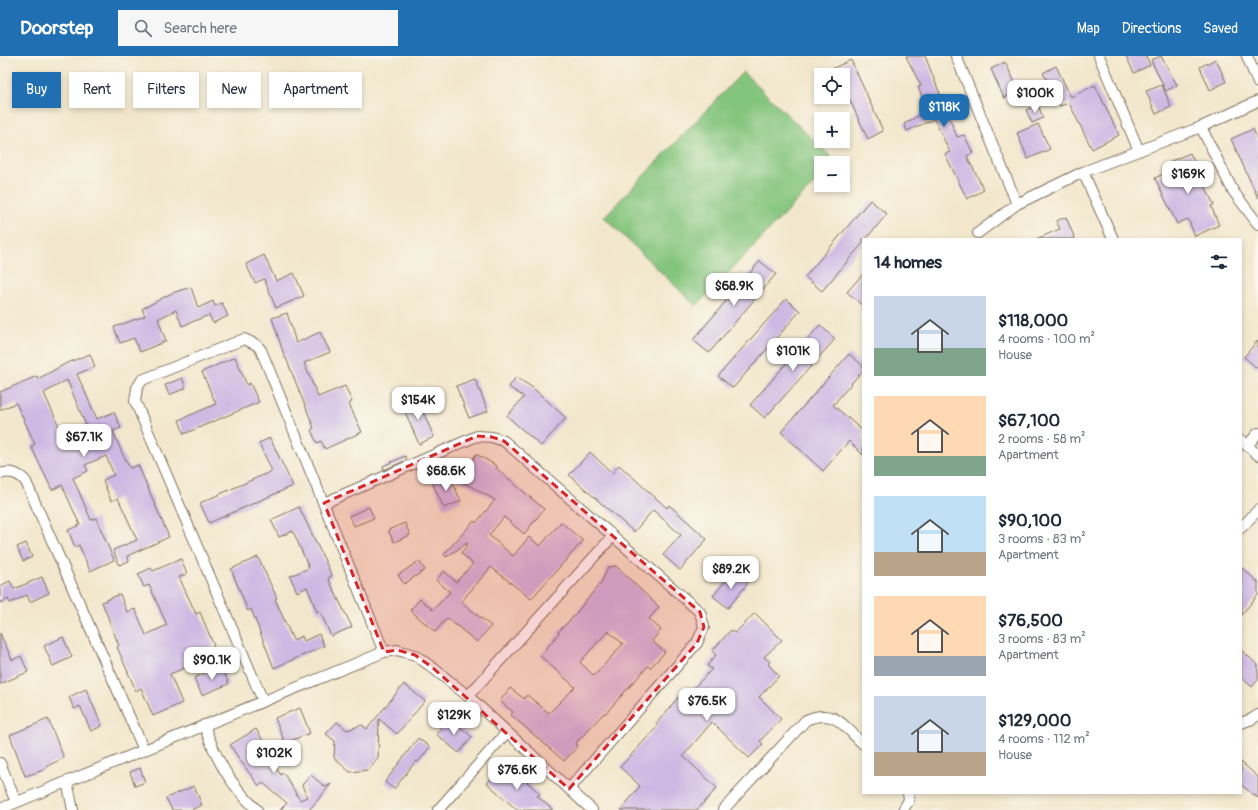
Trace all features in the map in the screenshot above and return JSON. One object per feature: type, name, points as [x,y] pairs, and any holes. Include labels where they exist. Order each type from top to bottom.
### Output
[{"type":"street","points":[[956,56],[1017,204]]},
{"type":"street","points":[[1099,56],[1139,151]]},
{"type":"street","points":[[1246,56],[1258,83]]},
{"type":"street","points":[[978,233],[1017,204],[1083,172],[1201,127],[1258,101]]},
{"type":"street","points":[[1201,127],[1234,191],[1258,224]]},
{"type":"street","points":[[1083,172],[1113,238]]},
{"type":"street","points":[[263,702],[135,401],[137,388],[142,380],[244,339],[257,345],[261,350],[384,652]]},
{"type":"street","points":[[1258,433],[1244,443],[1258,455]]},
{"type":"street","points":[[324,503],[477,436],[492,437],[504,441],[700,612],[704,626],[697,643],[569,789]]},
{"type":"street","points":[[0,474],[15,473],[22,476],[26,482],[144,750]]},
{"type":"street","points":[[1242,527],[1258,510]]},
{"type":"street","points":[[468,696],[612,536]]},
{"type":"street","points":[[0,809],[384,652],[397,650],[415,655],[468,696],[592,810]]},
{"type":"street","points":[[723,810],[806,720],[820,715],[833,717],[862,743]]},
{"type":"street","points":[[1242,724],[1258,715]]},
{"type":"street","points":[[204,725],[215,754],[225,772],[242,796],[257,810]]},
{"type":"street","points":[[438,810],[507,732]]},
{"type":"street","points":[[0,763],[16,802]]},
{"type":"street","points":[[67,781],[73,810]]},
{"type":"street","points":[[903,810],[909,800],[908,794]]},
{"type":"highlighted area","points":[[477,436],[492,437],[504,441],[700,612],[704,627],[697,643],[569,789],[433,668],[415,655],[397,650],[384,652],[324,503]]},
{"type":"green space","points":[[743,72],[814,141],[814,148],[822,148],[830,156],[814,156],[814,183],[696,306],[604,217]]},
{"type":"building","points":[[906,56],[925,56],[957,137],[964,135],[973,153],[967,156],[984,190],[967,199],[945,154],[950,152],[934,119],[907,131],[904,124],[928,110],[918,87],[921,86]]},
{"type":"building","points":[[1126,56],[1146,56],[1150,65],[1134,73]]},
{"type":"building","points":[[1161,56],[1177,85],[1166,91],[1151,60]]},
{"type":"building","points":[[1216,59],[1226,82],[1210,90],[1200,67]]},
{"type":"building","points":[[851,60],[883,131],[868,139],[850,100],[850,68],[833,68]]},
{"type":"building","points":[[1005,62],[1019,91],[1004,98],[991,69]]},
{"type":"building","points":[[1056,66],[1071,97],[1095,85],[1119,135],[1092,149],[1069,103],[1060,106],[1043,73]]},
{"type":"building","points":[[1162,85],[1171,107],[1156,114],[1146,91]]},
{"type":"building","points":[[1038,105],[1043,118],[1032,123],[1026,110]]},
{"type":"building","points":[[1038,124],[1050,149],[1028,159],[1017,133]]},
{"type":"building","points":[[1253,129],[1258,141],[1258,198],[1231,139]]},
{"type":"building","points":[[1190,153],[1214,205],[1211,206],[1219,225],[1195,236],[1188,219],[1177,224],[1155,178],[1174,169],[1171,161]]},
{"type":"building","points":[[870,200],[887,214],[867,238],[862,238],[862,244],[822,291],[805,277]]},
{"type":"building","points":[[1066,217],[1075,238],[1038,238],[1060,229],[1056,221]]},
{"type":"building","points":[[264,255],[276,281],[294,273],[304,296],[276,308],[264,279],[255,283],[246,264]]},
{"type":"building","points":[[760,261],[776,274],[709,353],[693,340]]},
{"type":"building","points":[[862,275],[862,305],[847,292]]},
{"type":"building","points":[[191,287],[198,308],[213,301],[215,306],[222,303],[228,316],[213,323],[209,315],[182,326],[176,310],[158,319],[166,341],[140,352],[134,338],[120,343],[114,327],[145,316],[142,309],[172,293]]},
{"type":"building","points":[[786,299],[800,311],[733,388],[718,376]]},
{"type":"building","points":[[287,313],[296,343],[320,332],[330,352],[304,363],[318,397],[345,386],[352,402],[349,404],[362,432],[325,449],[321,441],[317,443],[311,430],[314,428],[285,358],[272,318]]},
{"type":"building","points":[[820,325],[835,339],[765,418],[750,405]]},
{"type":"building","points":[[1258,340],[1258,369],[1244,357]]},
{"type":"building","points":[[90,354],[95,367],[77,374],[97,419],[114,412],[121,428],[113,431],[122,453],[130,468],[138,465],[169,537],[127,556],[129,561],[119,565],[113,550],[137,540],[118,498],[111,501],[103,480],[114,475],[106,456],[85,465],[88,471],[73,478],[91,520],[96,518],[114,560],[90,571],[79,545],[75,547],[68,530],[80,525],[62,485],[52,490],[31,446],[35,444],[16,403],[0,410],[0,392],[37,376],[38,379],[65,364]],"holes":[[[67,380],[86,425],[63,435],[44,393]]]},
{"type":"building","points":[[849,354],[862,365],[862,371],[833,405],[862,430],[862,454],[849,441],[823,471],[781,432]]},
{"type":"building","points":[[235,357],[247,385],[250,383],[259,402],[184,434],[179,420],[216,404],[202,372]]},
{"type":"building","points":[[516,377],[533,388],[566,418],[541,446],[507,416],[524,397],[509,387]]},
{"type":"building","points":[[182,378],[186,388],[169,395],[165,385]]},
{"type":"building","points":[[475,379],[488,411],[469,418],[456,386]]},
{"type":"building","points":[[417,398],[434,437],[419,444],[402,405]]},
{"type":"building","points":[[270,438],[293,486],[209,523],[200,503],[272,471],[259,443]]},
{"type":"building","points":[[590,452],[612,473],[619,465],[667,508],[669,505],[707,539],[680,570],[663,555],[681,535],[653,510],[634,532],[569,475]]},
{"type":"building","points":[[476,454],[497,466],[496,468],[544,509],[524,534],[504,517],[489,535],[513,556],[529,537],[540,546],[561,522],[583,541],[531,599],[491,567],[461,602],[491,626],[477,642],[447,618],[435,632],[410,610],[420,599],[433,610],[450,592],[436,580],[444,571],[456,582],[473,564],[461,553],[468,544],[467,543],[446,557],[444,554],[474,521],[476,523],[495,500],[461,481]]},
{"type":"building","points":[[405,456],[407,460],[384,470],[383,466]]},
{"type":"building","points":[[449,475],[461,501],[444,508],[432,482]]},
{"type":"building","points":[[299,507],[332,576],[328,578],[352,627],[331,636],[320,611],[317,612],[307,587],[297,592],[290,576],[309,568],[293,531],[279,537],[271,520]]},
{"type":"building","points":[[369,507],[374,518],[354,526],[349,516]]},
{"type":"building","points":[[405,523],[410,535],[394,542],[388,530]]},
{"type":"building","points":[[26,543],[32,557],[23,561],[17,547]]},
{"type":"building","points":[[258,557],[277,598],[275,599],[293,640],[302,636],[304,641],[319,634],[324,646],[274,668],[251,609],[248,611],[231,569]]},
{"type":"building","points":[[181,559],[187,574],[179,577],[196,614],[200,612],[214,646],[189,658],[192,665],[170,674],[182,703],[153,716],[141,688],[136,691],[117,647],[119,646],[102,602],[120,594],[127,612],[135,609],[146,635],[167,625],[149,585],[144,587],[138,574],[151,568],[153,571]]},
{"type":"building","points":[[419,561],[425,570],[404,584],[398,575]]},
{"type":"building","points":[[616,566],[659,607],[649,619],[661,630],[652,641],[665,652],[650,668],[648,666],[605,714],[604,713],[576,743],[578,746],[564,761],[511,715],[513,712],[500,701],[510,688],[524,699],[527,695],[549,713],[575,687],[540,656],[559,633],[558,632],[572,618],[602,581],[608,567]],"holes":[[[608,631],[623,644],[594,676],[580,662]]]},
{"type":"building","points":[[1242,568],[1258,582],[1258,595],[1242,614]]},
{"type":"building","points":[[734,571],[748,583],[728,608],[713,596]]},
{"type":"building","points":[[42,577],[49,593],[30,602],[27,595],[10,603],[8,599],[0,603],[0,586],[10,581],[14,589]]},
{"type":"building","points":[[755,613],[782,640],[764,657],[770,662],[768,664],[779,676],[759,697],[781,719],[760,741],[763,744],[749,758],[712,722],[683,756],[717,788],[697,810],[621,810],[640,786],[620,767],[658,726],[656,724],[685,689],[689,693],[712,669],[707,666],[716,655],[712,651],[731,630],[735,633]]},
{"type":"building","points":[[0,633],[12,660],[21,656],[28,672],[0,684]]},
{"type":"building","points":[[63,637],[72,657],[53,666],[44,646]]},
{"type":"building","points":[[1242,651],[1258,665],[1258,680],[1252,687],[1242,678]]},
{"type":"building","points":[[221,666],[229,684],[202,695],[194,678]]},
{"type":"building","points":[[404,684],[425,701],[397,734],[379,719],[378,758],[368,770],[350,772],[334,758],[335,741],[326,734],[337,722],[347,730],[362,725],[367,729]]},
{"type":"building","points":[[86,689],[102,726],[91,731],[80,706],[74,709],[69,697]]},
{"type":"building","points":[[300,708],[310,733],[285,743],[275,718]]},
{"type":"building","points":[[449,718],[472,737],[459,753],[436,734]]},
{"type":"building","points":[[48,719],[64,758],[47,766],[44,770],[25,776],[10,735]]},
{"type":"building","points":[[256,729],[267,747],[263,750],[281,775],[283,772],[300,800],[307,797],[302,785],[311,775],[325,787],[331,784],[309,810],[280,810],[287,803],[263,783],[259,786],[230,745]]},
{"type":"building","points":[[418,738],[430,747],[418,762],[416,761],[394,789],[385,782]]},
{"type":"building","points":[[1242,763],[1258,777],[1258,798],[1242,786]]},
{"type":"building","points":[[511,767],[540,794],[537,796],[553,810],[517,810],[487,783],[500,769]]},
{"type":"building","points":[[140,768],[145,782],[135,786],[130,772]]},
{"type":"building","points":[[194,786],[202,805],[191,810],[172,810],[166,798]]}]
